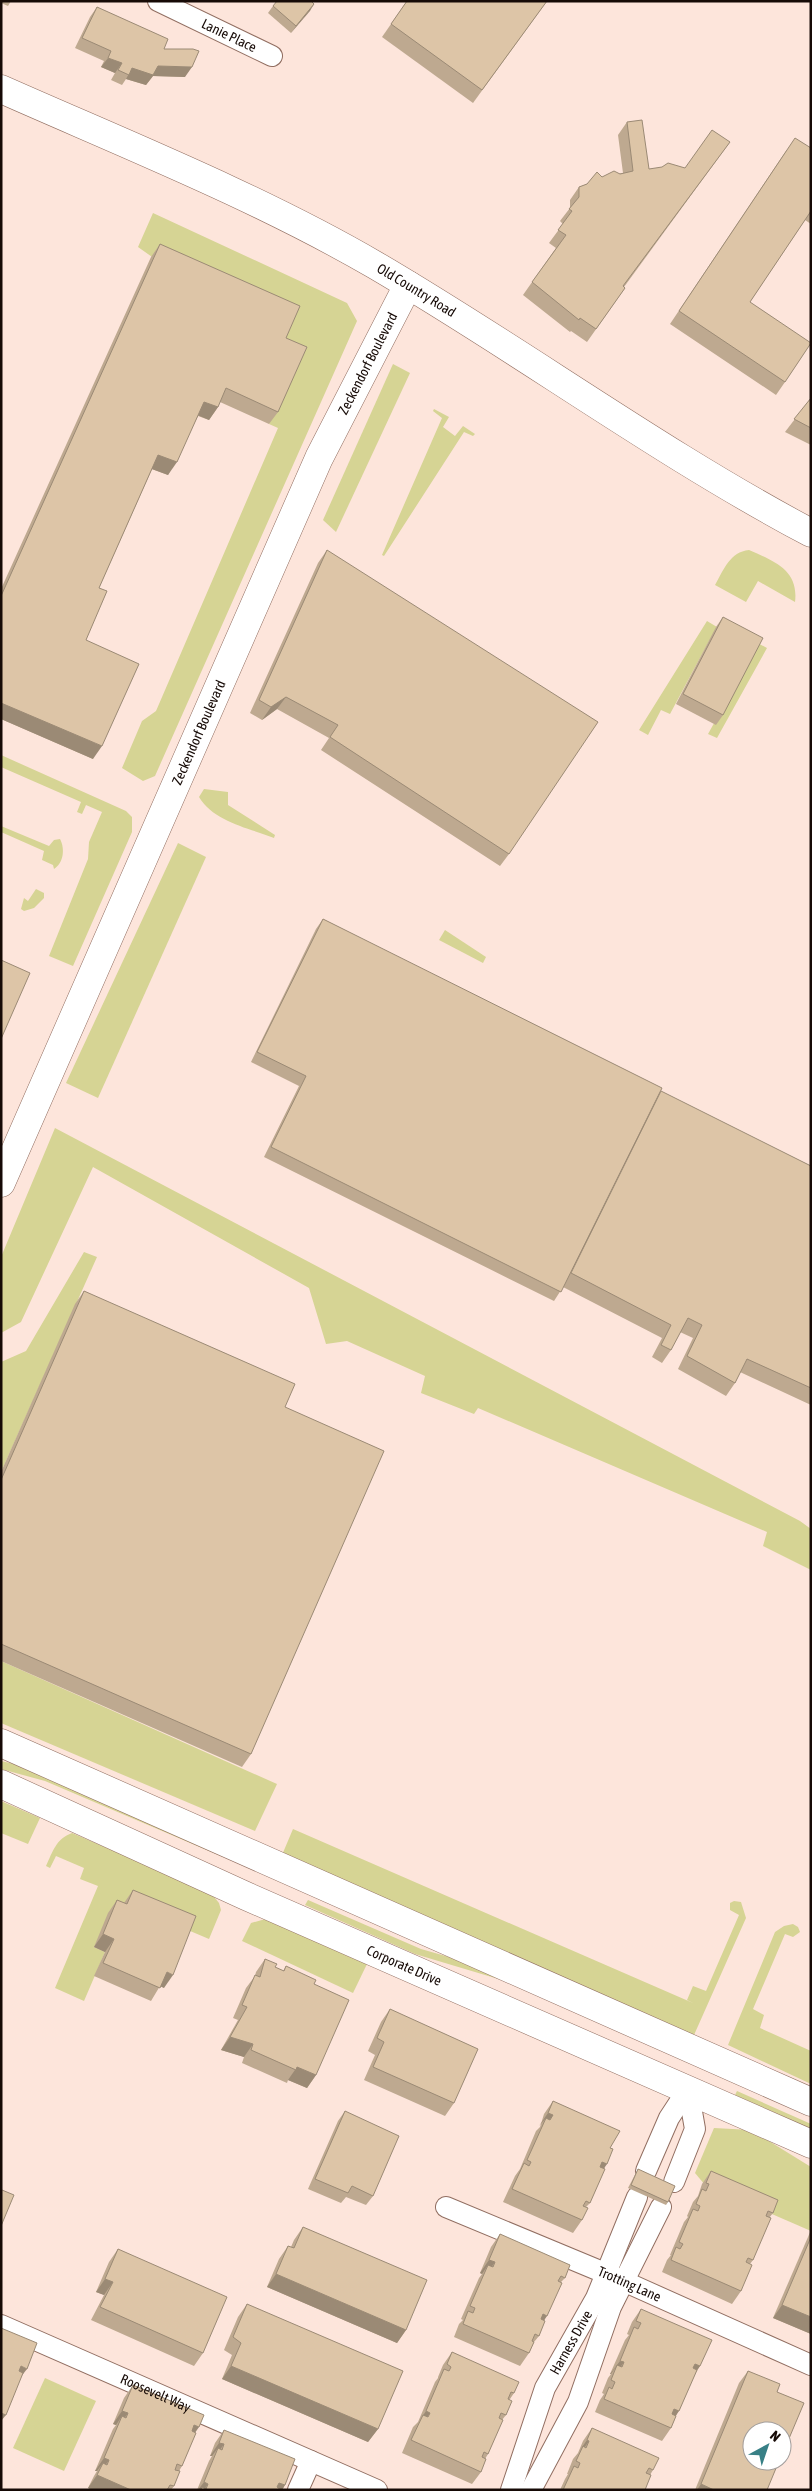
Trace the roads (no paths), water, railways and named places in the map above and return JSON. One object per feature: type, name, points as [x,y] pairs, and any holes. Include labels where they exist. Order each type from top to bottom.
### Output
[{"type":"main road","name":"Old Country Road","points":[[1,89],[279,215],[331,241],[408,285],[704,473],[811,533]]},
{"type":"main road","name":"Zeckendorf Boulevard","points":[[1,1183],[315,466],[408,285]]},
{"type":"main road","points":[[1,1744],[811,2102]]},
{"type":"main road","name":"Corporate Drive","points":[[1,1784],[318,1928],[811,2144]]},
{"type":"street","name":"Lanie Place","points":[[158,1],[272,56]]},
{"type":"street","points":[[646,2171],[669,2118],[688,2089]]},
{"type":"street","points":[[674,2182],[695,2129],[688,2089]]},
{"type":"street","name":"Harness Drive","points":[[511,2490],[545,2388],[596,2298],[614,2278],[657,2215],[633,2205],[614,2278],[610,2307],[578,2402],[531,2490]]},
{"type":"street","name":"Trotting Lane","points":[[446,2207],[614,2278],[811,2365]]},
{"type":"street","name":"Roosevelt Way","points":[[1,2325],[377,2490]]},
{"type":"street","points":[[298,2490],[311,2461]]}]
